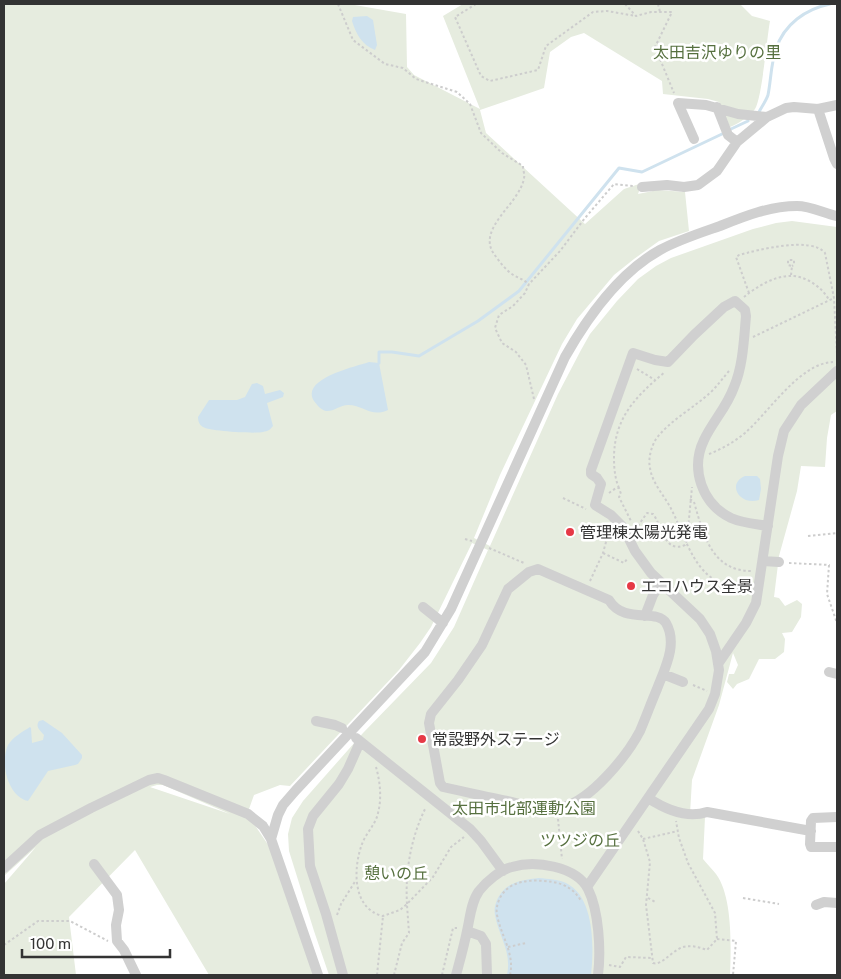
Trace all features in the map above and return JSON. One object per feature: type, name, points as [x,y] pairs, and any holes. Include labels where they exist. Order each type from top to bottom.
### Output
[{"type":"street","points":[[694,139],[678,103],[717,107],[738,114],[766,117]]},
{"type":"street","points":[[642,187],[667,185],[684,188],[698,185],[717,171],[737,142],[766,117],[786,108],[818,109],[837,105]]},
{"type":"street","points":[[717,107],[728,135],[737,142]]},
{"type":"street","points":[[818,109],[837,164]]},
{"type":"street","points":[[271,839],[283,805],[425,652],[443,622],[565,357],[584,324],[628,272],[661,249],[748,215],[798,206],[810,207],[825,214],[837,216]]},
{"type":"street","points":[[587,887],[709,709],[716,690],[718,664],[716,651],[700,619],[651,573],[635,552],[623,527],[595,505],[601,484],[600,480],[591,472],[633,354],[668,362],[724,307],[735,301],[745,310],[743,343],[735,385],[707,434],[699,455],[700,482],[710,501],[719,510],[740,522],[768,526]]},
{"type":"street","points":[[718,664],[752,613],[759,590],[778,456],[784,431],[800,405],[837,371]]},
{"type":"street","points":[[762,566],[779,562]]},
{"type":"street","points":[[538,569],[586,590],[609,600],[612,605],[629,614],[651,615],[662,619],[671,636],[669,656],[663,674],[640,731],[623,757],[582,798],[557,808],[543,809],[443,787],[440,783],[429,723],[431,714],[458,680],[482,645],[508,589],[529,572],[538,569]]},
{"type":"street","points":[[644,616],[653,595],[661,583]]},
{"type":"street","points":[[423,607],[443,622]]},
{"type":"street","points":[[663,674],[684,682]]},
{"type":"street","points":[[316,721],[342,728]]},
{"type":"street","points":[[343,975],[310,866],[308,830],[313,816],[339,784],[348,769],[358,739],[471,831],[481,841],[503,871]]},
{"type":"street","points":[[4,868],[48,830],[99,804],[158,778],[248,814],[263,826],[271,839],[318,975]]},
{"type":"street","points":[[648,798],[675,811],[700,815],[707,812],[811,831]]},
{"type":"street","points":[[837,817],[813,818],[811,821],[811,848],[837,847]]},
{"type":"street","points":[[94,864],[117,895],[119,910],[116,925],[117,941],[124,950],[136,975]]},
{"type":"street","points":[[456,975],[472,906],[478,892],[492,878],[503,871],[520,865],[562,868],[576,876],[587,887],[595,912],[598,935],[598,975]]},
{"type":"street","points":[[816,904],[824,902],[837,903]]},
{"type":"street","points":[[467,931],[481,936],[486,944],[487,975]]},
{"type":"path","points":[[338,4],[353,40],[385,64],[403,68],[416,79],[457,92],[470,104],[481,133],[502,153],[523,166],[524,177],[520,188],[514,201],[491,229],[490,241],[492,252],[504,266],[516,276],[523,278],[528,284]]},
{"type":"path","points":[[476,4],[455,17],[481,76],[490,81],[538,70],[546,46],[593,12],[607,11],[636,16],[672,12],[655,47],[678,103]]},
{"type":"path","points":[[625,4],[636,16]]},
{"type":"path","points":[[658,4],[660,12]]},
{"type":"path","points":[[539,396],[536,405],[526,365],[516,352],[502,343],[494,328],[499,315],[513,306],[525,292],[528,284],[560,251],[584,218],[614,184],[642,187]]},
{"type":"path","points":[[749,293],[736,257],[760,249],[781,245],[815,246],[821,248],[825,253],[834,298],[837,354]]},
{"type":"path","points":[[791,276],[792,266]]},
{"type":"path","points":[[735,301],[767,281],[791,276],[814,284],[826,294],[829,300]]},
{"type":"path","points":[[743,343],[767,329],[834,298]]},
{"type":"path","points":[[619,488],[616,483],[614,466],[616,435],[622,418],[631,404],[669,368],[668,362]]},
{"type":"path","points":[[699,455],[710,454],[739,437],[803,373],[820,364],[831,362],[837,364]]},
{"type":"path","points":[[628,365],[655,380]]},
{"type":"path","points":[[730,368],[712,391],[665,429],[656,440],[649,458],[650,470],[657,487],[669,505],[686,541],[703,570],[714,579],[737,588],[759,590]]},
{"type":"path","points":[[628,538],[647,513],[649,513],[655,516],[670,545],[680,547],[685,545],[691,489],[700,482]]},
{"type":"path","points":[[690,499],[694,502],[705,539],[720,560],[730,567],[744,571],[762,566]]},
{"type":"path","points":[[586,590],[615,519]]},
{"type":"path","points":[[808,536],[837,533]]},
{"type":"path","points":[[466,538],[474,542]]},
{"type":"path","points":[[487,547],[538,569]]},
{"type":"path","points":[[603,552],[624,563],[635,552]]},
{"type":"path","points":[[779,562],[829,564],[827,594],[837,623]]},
{"type":"path","points":[[684,682],[709,692]]},
{"type":"path","points":[[374,762],[377,768],[380,807],[375,822],[361,846],[357,879],[359,896],[371,911],[383,916],[400,910],[407,905],[433,877],[451,847],[471,831]]},
{"type":"path","points":[[394,975],[402,943],[409,934],[406,892],[410,854],[418,823],[430,798]]},
{"type":"path","points":[[557,808],[562,868]]},
{"type":"path","points":[[675,811],[678,831],[688,864],[715,913],[718,939]]},
{"type":"path","points":[[630,824],[635,827],[643,839],[650,862],[646,905],[653,963],[662,963],[669,954],[678,949],[693,946],[706,950],[718,939],[736,941],[733,975]]},
{"type":"path","points":[[643,839],[678,831]]},
{"type":"path","points":[[331,932],[341,904],[357,879]]},
{"type":"path","points":[[510,975],[511,963],[508,947],[496,913],[504,891],[511,886],[527,881],[559,883],[574,892],[580,898],[583,905]]},
{"type":"path","points":[[648,898],[654,902]]},
{"type":"path","points":[[744,898],[779,904]]},
{"type":"path","points":[[377,975],[383,916]]},
{"type":"path","points":[[4,945],[38,921],[70,921],[112,943],[117,941]]},
{"type":"path","points":[[442,975],[453,928],[467,931]]},
{"type":"path","points":[[508,947],[526,943]]},
{"type":"path","points":[[599,964],[620,967],[626,957],[652,958]]},
{"type":"green space","points":[[4,4],[349,4],[406,14],[407,67],[414,75],[480,109],[443,16],[463,4],[740,4],[752,16],[770,21],[758,103],[750,115],[730,127],[719,102],[663,94],[662,81],[584,33],[571,37],[550,52],[544,88],[480,110],[486,133],[585,224],[624,189],[642,183],[638,194],[658,190],[685,192],[689,231],[659,241],[634,259],[614,275],[577,319],[562,344],[500,475],[474,538],[490,546],[558,394],[581,350],[590,334],[638,279],[671,258],[753,229],[792,221],[837,227],[837,411],[831,415],[825,467],[801,466],[797,491],[779,556],[774,597],[779,598],[785,606],[797,600],[802,604],[801,617],[792,632],[782,633],[785,639],[784,652],[775,659],[759,659],[749,679],[737,684],[733,689],[727,682],[729,674],[734,674],[738,665],[733,653],[719,705],[692,780],[690,814],[705,817],[703,859],[716,874],[726,896],[730,923],[730,975],[329,975],[289,851],[288,834],[292,818],[303,801],[363,733],[431,663],[454,627],[488,550],[472,543],[431,627],[399,670],[290,786],[280,785],[254,795],[249,809],[254,824],[273,852],[315,975],[209,975],[135,850],[69,917],[76,975],[4,975],[4,884],[36,847],[4,876]],"holes":[[[163,785],[230,814],[150,787]]]},
{"type":"water","points":[[367,16],[373,20],[377,45],[375,50],[366,45],[360,38],[352,21],[353,17]]},
{"type":"water","points":[[369,362],[379,363],[388,410],[377,413],[348,405],[326,411],[314,401],[312,393],[315,386],[321,380]]},
{"type":"water","points":[[257,383],[263,386],[265,394],[280,390],[284,393],[283,397],[267,403],[273,426],[270,429],[258,433],[232,432],[214,430],[201,425],[198,417],[209,400],[237,400],[245,397],[252,384]]},
{"type":"water","points":[[745,476],[757,476],[760,479],[759,500],[746,500],[738,493],[736,484]]},
{"type":"water","points":[[43,720],[62,733],[82,755],[82,758],[78,764],[48,771],[28,801],[15,793],[10,786],[5,769],[6,752],[12,740],[30,727],[32,743],[43,740],[44,735],[38,728],[38,725],[39,721]]},
{"type":"water","points":[[539,878],[566,883],[576,890],[583,899],[592,938],[591,975],[507,975],[508,959],[495,915],[497,900],[500,894],[509,886],[520,881]]},
{"type":"waterway","points":[[759,112],[768,95],[774,54],[784,32],[804,14],[830,4]]},
{"type":"waterway","points":[[731,129],[748,121]]},
{"type":"waterway","points":[[379,363],[379,352],[419,356],[478,321],[519,291],[619,168],[642,172],[722,134]]},
{"type":"place","name":"管理棟太陽光発電","points":[[570,532]]},
{"type":"place","name":"エコハウス全景","points":[[631,586]]},
{"type":"place","name":"常設野外ステージ","points":[[422,739]]},
{"type":"park label","name":"太田吉沢ゆりの里","points":[[717,52]]},
{"type":"park label","name":"太田市北部運動公園","points":[[524,808]]},
{"type":"park label","name":"ツツジの丘","points":[[580,840]]},
{"type":"park label","name":"憩いの丘","points":[[396,873]]}]
